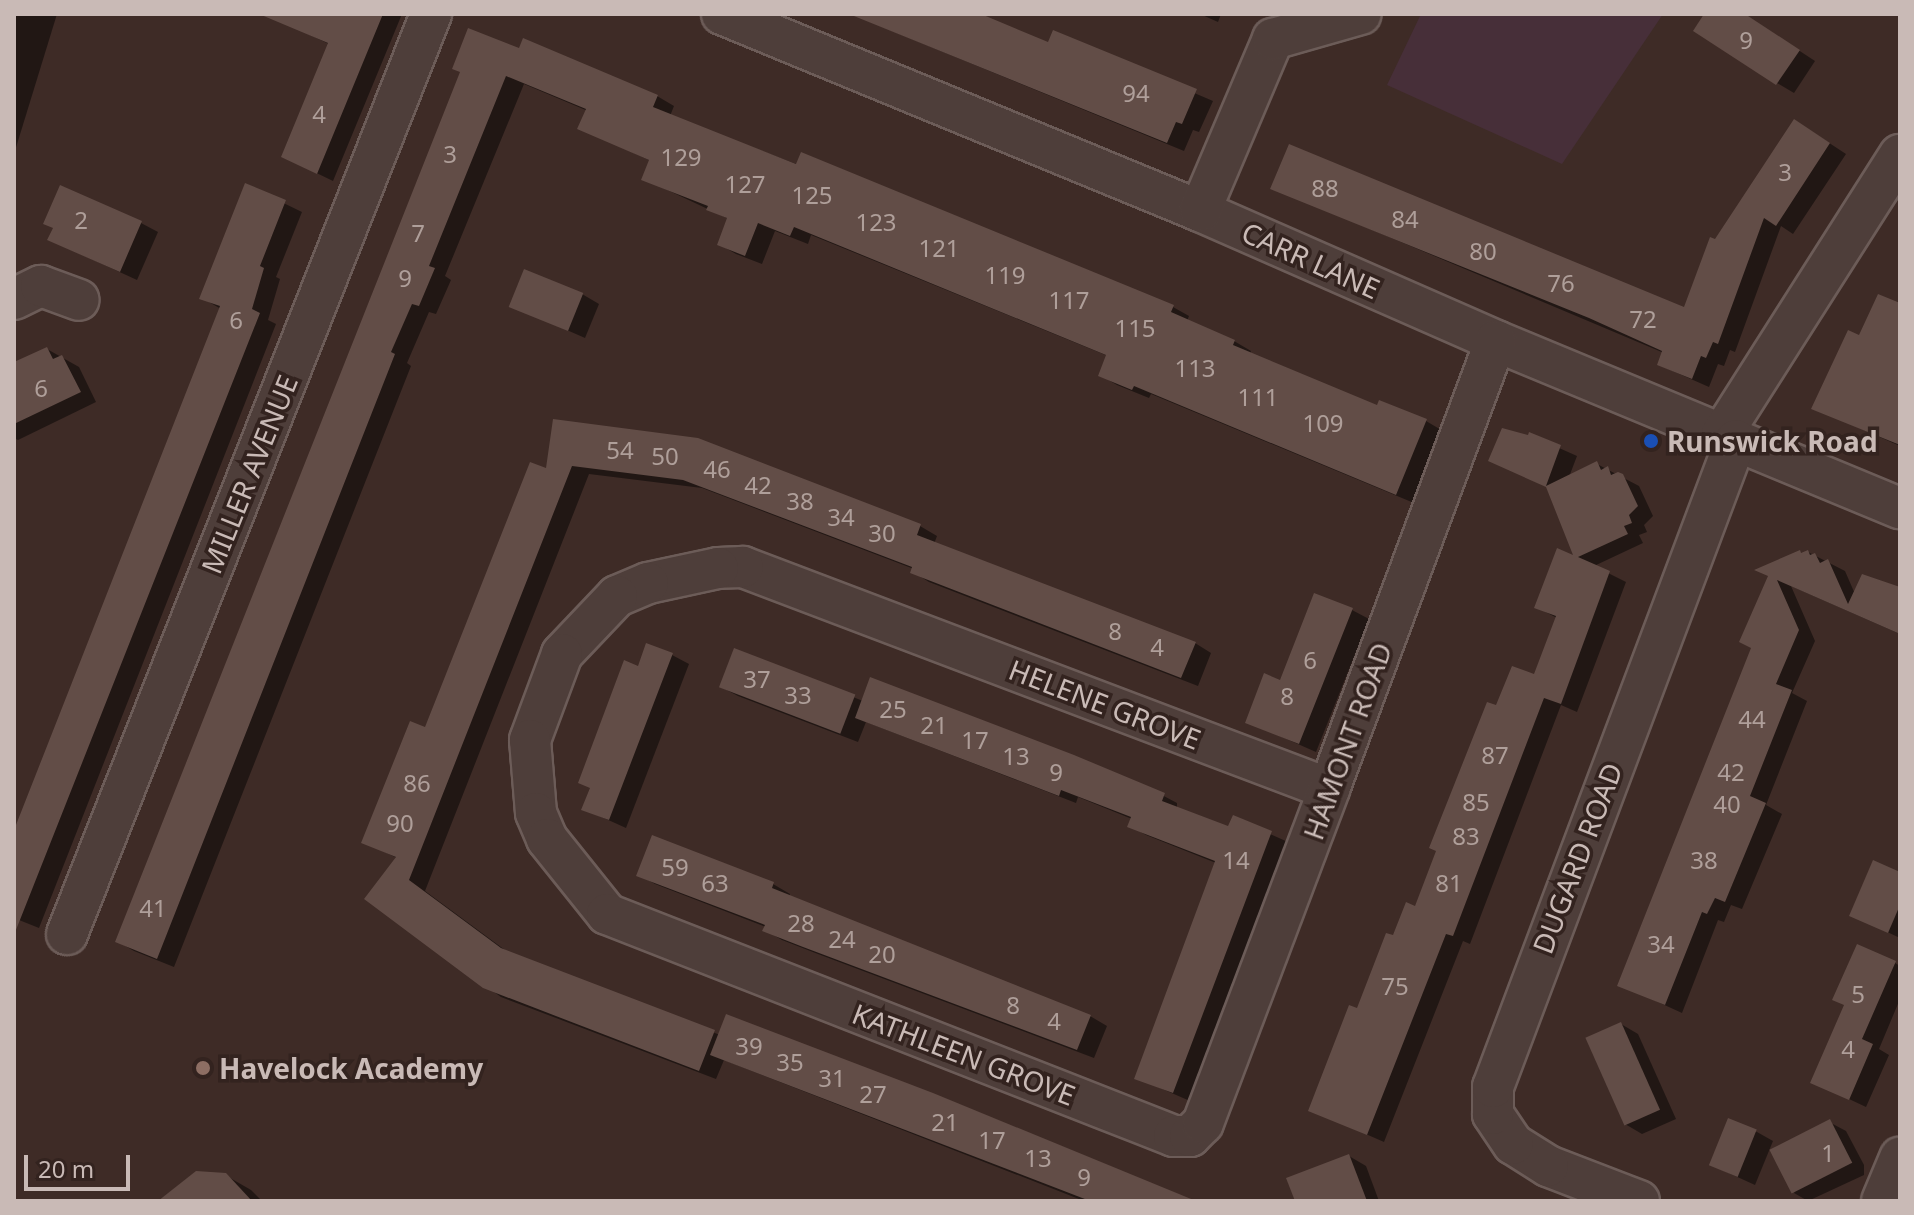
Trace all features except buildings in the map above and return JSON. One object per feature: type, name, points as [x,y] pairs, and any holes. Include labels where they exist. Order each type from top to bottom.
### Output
[{"type":"street","name":"MILLER AVENUE","points":[[67,934],[431,14]]},
{"type":"street","name":"CARR LANE","points":[[722,14],[1200,211],[1496,341],[1900,508]]},
{"type":"street","points":[[1200,211],[1273,39],[1361,14]]},
{"type":"street","points":[[1729,437],[1900,155]]},
{"type":"street","points":[[14,299],[41,286],[79,300]]},
{"type":"street","name":"HAMONT ROAD","points":[[1190,1136],[1203,1123],[1496,341]]},
{"type":"street","name":"DUGARD ROAD","points":[[1639,1201],[1548,1166],[1513,1144],[1493,1114],[1493,1087],[1729,437]]},
{"type":"street","name":"HELENE GROVE","points":[[739,966],[607,914],[547,839],[536,813],[530,740],[562,654],[617,596],[648,583],[718,568],[743,567],[1329,789]]},
{"type":"street","name":"KATHLEEN GROVE","points":[[739,966],[1174,1136],[1190,1136]]},
{"type":"street","points":[[1882,1201],[1900,1158]]},
{"type":"shaded area","points":[[1421,14],[1663,14],[1562,164],[1387,85]]},
{"type":"place","name":"Runswick Road","points":[[1651,441]]},
{"type":"place","name":"Havelock Academy","points":[[203,1068]]}]
